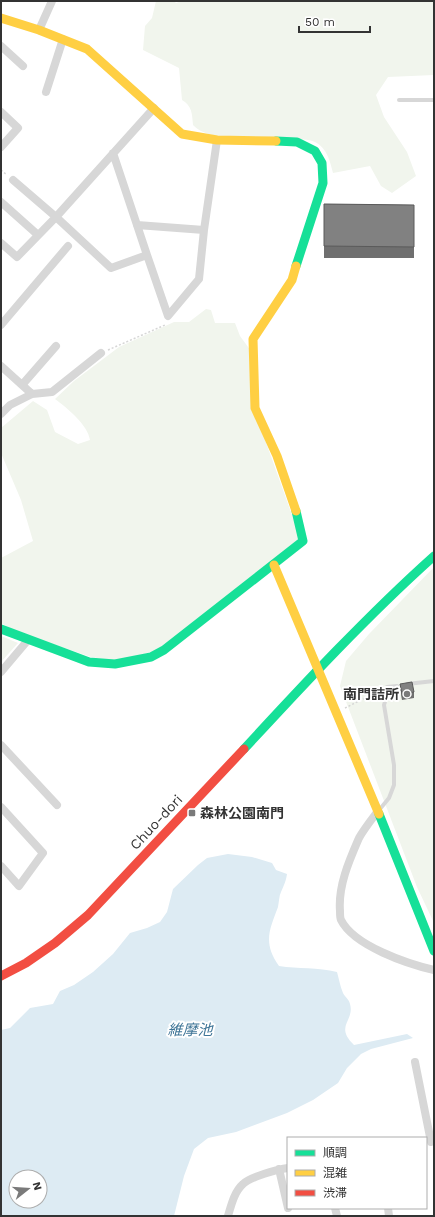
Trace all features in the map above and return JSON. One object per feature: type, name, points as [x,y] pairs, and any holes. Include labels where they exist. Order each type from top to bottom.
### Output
[{"type":"street","points":[[39,30],[52,1]]},
{"type":"street","points":[[1,18],[39,30],[87,49],[182,134],[217,140],[297,142],[316,151],[322,163],[323,183],[292,280],[253,340],[255,408],[280,464],[299,518],[303,541],[164,650],[151,657],[115,664],[89,662],[1,629]]},
{"type":"street","points":[[46,92],[63,39]]},
{"type":"street","points":[[1,46],[23,66]]},
{"type":"street","points":[[1,243],[17,257],[56,217],[154,108]]},
{"type":"street","points":[[1,112],[18,128],[1,147]]},
{"type":"street","points":[[168,316],[199,279],[204,230],[217,140]]},
{"type":"street","points":[[114,153],[168,316]]},
{"type":"street","points":[[13,180],[111,268],[147,255]]},
{"type":"street","points":[[1,202],[38,235]]},
{"type":"street","points":[[137,225],[204,230]]},
{"type":"street","points":[[1,325],[68,246]]},
{"type":"street","points":[[22,385],[56,346]]},
{"type":"street","points":[[1,414],[10,405],[32,394],[52,392],[101,353]]},
{"type":"street","points":[[1,366],[32,394]]},
{"type":"street","name":"Chuo-dori","points":[[1,976],[55,943],[88,915],[318,670],[406,581],[434,556]]},
{"type":"street","points":[[274,565],[378,810],[434,951]]},
{"type":"street","points":[[1,672],[28,640]]},
{"type":"street","points":[[1,745],[57,805]]},
{"type":"street","points":[[1,807],[43,854],[19,886],[1,866]]},
{"type":"street","points":[[378,810],[359,838],[345,872],[341,885],[339,903],[341,920],[350,932],[364,942],[392,957],[413,965],[434,970]]},
{"type":"street","points":[[415,1062],[430,1142]]},
{"type":"street","points":[[228,1216],[235,1195],[243,1184],[269,1172],[287,1168]]},
{"type":"street","points":[[279,1169],[287,1204]]},
{"type":"lane","points":[[399,100],[434,100]]},
{"type":"lane","points":[[387,687],[434,681]]},
{"type":"lane","points":[[378,810],[389,798],[394,785],[394,765],[384,705],[387,695],[397,686]]},
{"type":"path","points":[[101,353],[166,325],[168,316]]},
{"type":"path","points":[[336,712],[387,687]]},
{"type":"shaded area","points":[[156,1],[174,1],[176,3],[182,1],[434,1],[434,75],[388,77],[376,95],[384,117],[407,152],[416,176],[392,193],[381,186],[370,166],[333,173],[325,151],[312,141],[296,139],[239,139],[212,135],[201,131],[193,125],[191,110],[182,100],[179,68],[143,50],[145,26],[152,18]]},
{"type":"shaded area","points":[[206,309],[211,310],[215,323],[235,323],[240,336],[251,351],[254,409],[301,540],[163,649],[116,661],[91,657],[17,632],[1,623],[1,558],[33,541],[21,500],[1,453],[1,428],[33,401],[47,410],[55,432],[78,444],[90,440],[81,423],[71,412],[55,399],[74,381],[119,347],[174,322],[189,322]]},
{"type":"shaded area","points":[[434,567],[434,923],[417,887],[340,686],[346,661],[369,634]]},
{"type":"shaded area","points":[[1,636],[18,643],[1,662]]},
{"type":"water","name":"維摩池","points":[[228,854],[252,857],[272,863],[276,870],[287,874],[269,937],[271,950],[279,966],[323,969],[337,972],[343,993],[350,1004],[350,1015],[345,1028],[348,1038],[354,1045],[407,1034],[413,1038],[371,1049],[361,1054],[347,1068],[338,1083],[313,1100],[287,1113],[236,1132],[208,1138],[194,1149],[184,1176],[174,1216],[1,1216],[1,1030],[10,1028],[30,1008],[53,1004],[60,991],[74,985],[93,972],[113,954],[130,933],[160,922],[167,912],[173,889],[207,858]]},
{"type":"building","points":[[324,204],[414,205],[414,247],[324,246]]},
{"type":"building","points":[[412,682],[414,692],[402,694],[400,684]]},
{"type":"traffic: fast","points":[[276,141],[297,142],[315,151],[322,163],[323,183],[296,266]]},
{"type":"traffic: fast","points":[[1,629],[89,662],[115,664],[151,657],[164,650],[303,541],[296,511]]},
{"type":"traffic: fast","points":[[244,749],[361,626],[434,556]]},
{"type":"traffic: fast","points":[[379,814],[434,951]]},
{"type":"traffic: slow","points":[[1,18],[39,30],[87,49],[182,134],[217,140],[276,141]]},
{"type":"traffic: slow","points":[[296,266],[292,280],[253,339],[255,408],[277,456],[296,511]]},
{"type":"traffic: slow","points":[[274,565],[379,814]]},
{"type":"traffic: jam","points":[[1,976],[26,963],[55,943],[88,915],[244,749]]},
{"type":"place","name":"南門詰所","points":[[407,694]]},
{"type":"place","name":"森林公園南門","points":[[192,813]]}]
